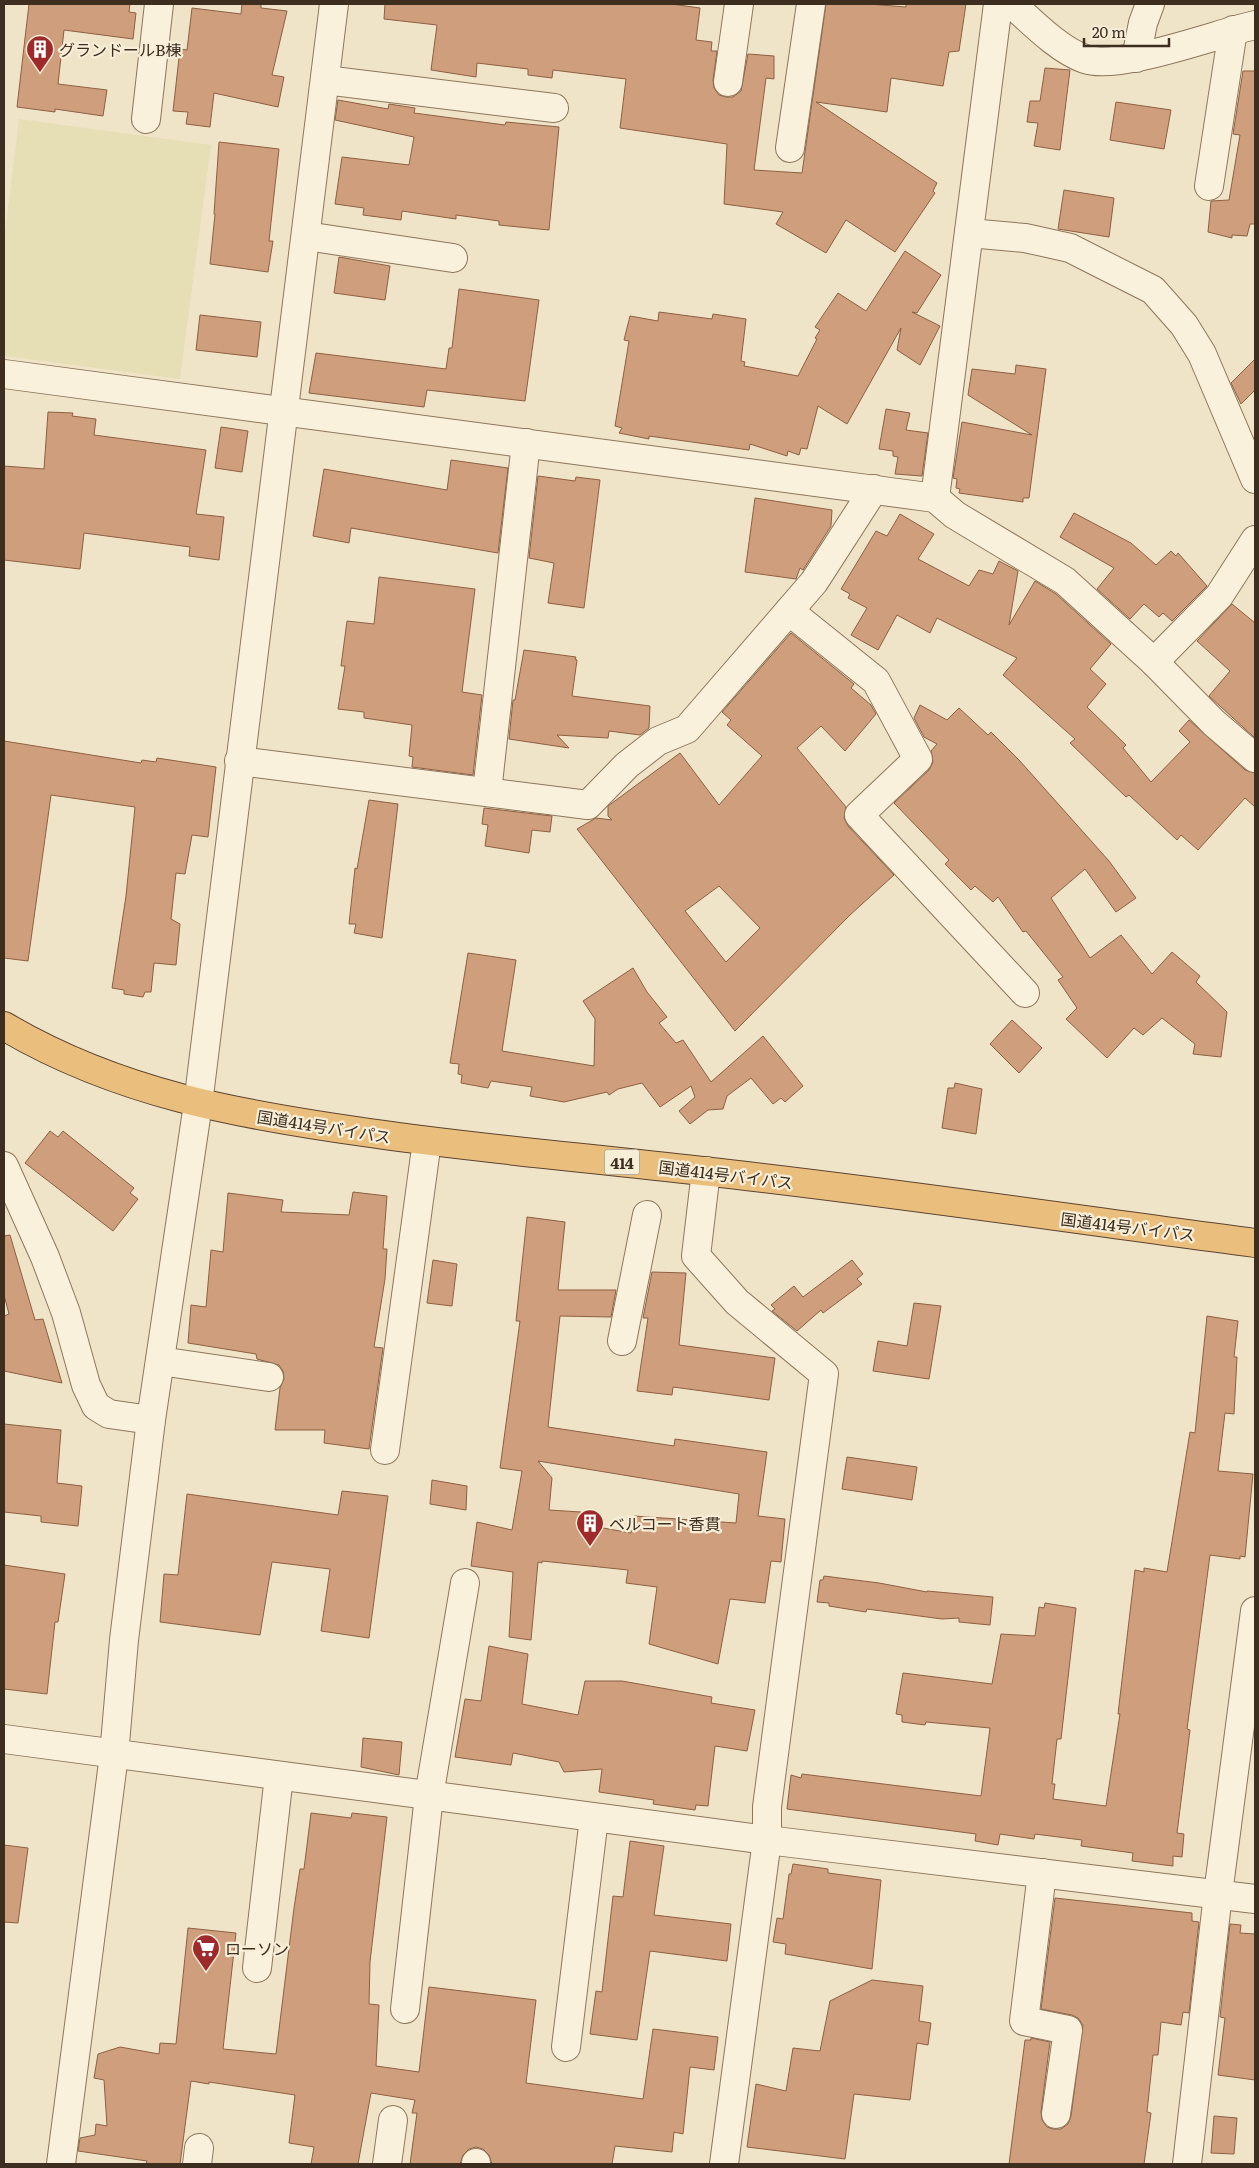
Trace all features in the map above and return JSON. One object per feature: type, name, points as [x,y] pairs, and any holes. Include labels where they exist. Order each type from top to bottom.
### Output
[{"type":"highway","name":"国道414号バイパス","points":[[4,1026],[57,1055],[101,1073],[198,1104],[279,1120],[428,1141],[706,1171],[1255,1242]]},
{"type":"street","points":[[146,120],[159,4]]},
{"type":"street","points":[[61,2164],[114,1755],[124,1640],[151,1420],[198,1104],[334,4]]},
{"type":"street","points":[[728,82],[738,4]]},
{"type":"street","points":[[790,148],[811,4]]},
{"type":"street","points":[[935,498],[998,4]]},
{"type":"street","points":[[1012,4],[1054,41],[1084,59],[1105,62],[1136,58],[1244,28],[1209,186]]},
{"type":"street","points":[[1136,58],[1143,23],[1150,4]]},
{"type":"street","points":[[325,80],[554,108]]},
{"type":"street","points":[[969,233],[1025,238],[1070,248],[1153,290],[1184,325],[1202,354],[1255,479]]},
{"type":"street","points":[[306,236],[453,258]]},
{"type":"street","points":[[4,374],[935,498],[955,515],[1065,581],[1154,662],[1214,723],[1255,758]]},
{"type":"street","points":[[487,792],[526,443]]},
{"type":"street","points":[[239,761],[588,805],[627,765],[658,742],[686,729],[814,582],[874,489]]},
{"type":"street","points":[[1154,662],[1219,596],[1255,540]]},
{"type":"street","points":[[789,611],[876,680],[918,759],[859,815],[1025,993]]},
{"type":"street","points":[[385,1450],[428,1141]]},
{"type":"street","points":[[4,1166],[45,1257],[66,1313],[86,1385],[96,1406],[109,1414],[151,1420]]},
{"type":"street","points":[[706,1171],[696,1256],[737,1302],[824,1374],[768,1807],[767,1840],[724,2164]]},
{"type":"street","points":[[622,1341],[647,1215]]},
{"type":"street","points":[[160,1361],[269,1377]]},
{"type":"street","points":[[404,2009],[429,1796],[465,1583]]},
{"type":"street","points":[[1187,2164],[1218,1894],[1255,1611]]},
{"type":"street","points":[[4,1739],[594,1818],[1255,1899]]},
{"type":"street","points":[[257,1968],[279,1776]]},
{"type":"street","points":[[566,2046],[594,1818]]},
{"type":"street","points":[[1042,1873],[1024,2021],[1068,2030],[1056,2114]]},
{"type":"street","points":[[387,2164],[393,2120]]},
{"type":"shaded area","points":[[19,119],[211,145],[180,379],[4,356],[4,240]]},
{"type":"building","points":[[29,4],[130,4],[129,12],[136,13],[133,39],[64,30],[58,84],[107,90],[103,116],[55,109],[55,112],[17,107]]},
{"type":"building","points":[[242,4],[261,4],[261,8],[287,11],[272,75],[284,77],[278,107],[214,93],[210,127],[186,124],[188,112],[173,111],[180,49],[187,50],[192,8],[241,14]]},
{"type":"building","points":[[385,4],[671,4],[700,8],[696,40],[712,42],[711,51],[717,51],[713,80],[714,88],[719,95],[733,97],[741,91],[748,54],[774,56],[774,79],[766,78],[754,170],[802,173],[826,4],[869,4],[906,7],[906,4],[966,4],[959,51],[949,52],[943,86],[891,78],[887,112],[816,102],[937,183],[933,191],[935,193],[895,252],[846,220],[826,253],[776,224],[783,212],[724,204],[727,144],[620,128],[626,79],[553,70],[552,78],[528,75],[528,69],[477,63],[476,77],[431,70],[437,25],[384,19]]},
{"type":"building","points":[[1045,68],[1070,70],[1060,150],[1034,146],[1038,123],[1027,122],[1030,101],[1040,101]]},
{"type":"building","points":[[1243,71],[1255,71],[1255,224],[1250,224],[1247,236],[1232,235],[1232,238],[1208,232],[1211,201],[1229,200],[1240,135],[1233,134]]},
{"type":"building","points":[[338,100],[388,109],[389,104],[415,108],[414,113],[505,125],[506,122],[559,127],[549,230],[499,225],[499,221],[456,215],[456,219],[402,211],[401,220],[363,215],[364,208],[335,204],[342,157],[409,165],[414,137],[335,120]]},
{"type":"building","points":[[1116,102],[1171,110],[1164,149],[1110,140]]},
{"type":"building","points":[[219,142],[279,149],[269,241],[273,241],[268,272],[210,264]]},
{"type":"building","points":[[1064,190],[1114,198],[1109,237],[1058,229]]},
{"type":"building","points":[[905,251],[941,275],[917,313],[912,312],[940,326],[920,365],[897,350],[901,328],[847,424],[818,406],[807,449],[801,448],[799,455],[788,451],[787,456],[750,444],[749,450],[649,436],[649,439],[619,433],[622,428],[615,426],[629,341],[624,340],[630,316],[658,321],[659,312],[712,319],[713,314],[746,319],[741,361],[745,362],[744,366],[798,376],[817,339],[815,338],[820,330],[815,327],[838,293],[866,311]]},
{"type":"building","points":[[339,257],[390,266],[385,300],[334,293]]},
{"type":"building","points":[[459,289],[539,300],[525,401],[427,390],[424,407],[309,393],[316,353],[446,369],[449,348],[452,348]]},
{"type":"building","points":[[200,315],[261,322],[257,357],[196,350]]},
{"type":"building","points":[[1255,359],[1255,390],[1241,404],[1231,383]]},
{"type":"building","points":[[1016,365],[1046,369],[1029,498],[1023,498],[1023,502],[959,493],[960,489],[956,488],[957,479],[953,478],[962,422],[1032,435],[968,395],[972,369],[1015,374]]},
{"type":"building","points":[[886,409],[910,413],[906,430],[928,433],[922,476],[895,474],[898,457],[893,456],[893,451],[879,449]]},
{"type":"building","points":[[48,412],[73,413],[72,416],[96,419],[94,435],[206,450],[196,514],[224,517],[219,560],[189,556],[190,547],[84,533],[80,569],[4,560],[4,466],[44,469]]},
{"type":"building","points":[[221,427],[248,431],[242,472],[215,468]]},
{"type":"building","points":[[451,460],[508,468],[498,553],[351,528],[349,543],[313,536],[324,469],[447,490]]},
{"type":"building","points":[[538,476],[575,481],[576,477],[600,480],[584,608],[548,603],[554,563],[529,558]]},
{"type":"building","points":[[755,498],[832,510],[831,526],[803,570],[800,568],[796,579],[745,572]]},
{"type":"building","points":[[1074,513],[1131,543],[1156,565],[1171,551],[1176,556],[1178,553],[1207,586],[1172,621],[1163,613],[1159,617],[1144,604],[1130,619],[1097,589],[1114,568],[1060,537]]},
{"type":"building","points":[[900,514],[934,534],[918,559],[969,586],[979,570],[993,574],[999,561],[1018,571],[1009,625],[1035,581],[1056,594],[1111,644],[1090,669],[1106,684],[1087,707],[1126,745],[1123,748],[1151,782],[1190,742],[1179,731],[1189,720],[1245,770],[1255,773],[1255,807],[1245,798],[1198,850],[1181,835],[1177,840],[1129,795],[1126,797],[1070,743],[1075,739],[1003,675],[1017,658],[937,618],[930,633],[897,615],[878,650],[851,635],[867,608],[848,598],[850,594],[841,589],[876,531],[887,536]]},
{"type":"building","points":[[379,577],[475,589],[462,692],[482,695],[473,775],[412,767],[413,757],[409,756],[412,725],[364,718],[364,712],[338,709],[345,666],[341,666],[347,621],[374,624]]},
{"type":"building","points":[[1232,604],[1255,623],[1255,738],[1209,696],[1230,671],[1197,641]]},
{"type":"building","points":[[791,633],[854,684],[851,688],[871,705],[876,714],[845,751],[821,726],[797,748],[846,807],[844,818],[848,826],[894,875],[850,915],[735,1031],[577,829],[596,818],[612,820],[608,816],[608,806],[680,753],[719,805],[762,756],[727,725],[731,720],[722,712]],"holes":[[[719,886],[760,928],[726,962],[685,911]]]},
{"type":"building","points":[[524,650],[576,657],[572,696],[650,706],[649,728],[640,735],[609,731],[608,738],[557,735],[569,748],[509,739],[513,700],[515,700]]},
{"type":"building","points":[[920,705],[947,720],[959,708],[988,735],[991,732],[1019,760],[1109,861],[1136,898],[1116,912],[1085,869],[1051,898],[1090,958],[1121,935],[1152,974],[1172,952],[1200,976],[1196,982],[1227,1012],[1221,1057],[1193,1054],[1195,1044],[1162,1018],[1143,1035],[1134,1028],[1107,1058],[1066,1019],[1077,1008],[1058,980],[1063,977],[1026,931],[1023,932],[998,897],[993,902],[975,886],[971,890],[945,864],[949,860],[894,803],[929,770],[933,762],[931,751],[937,744],[924,737],[914,718]]},
{"type":"building","points":[[4,741],[141,763],[142,760],[156,762],[157,758],[216,767],[208,837],[192,835],[185,874],[176,873],[171,919],[180,924],[176,965],[154,963],[151,992],[145,992],[143,997],[124,994],[124,990],[112,988],[126,896],[135,807],[51,795],[28,961],[4,958]]},
{"type":"building","points":[[369,800],[398,804],[382,938],[354,933],[356,924],[349,924],[355,868],[357,869]]},
{"type":"building","points":[[484,808],[552,816],[550,832],[532,830],[529,853],[485,846],[488,825],[482,824]]},
{"type":"building","points":[[468,953],[516,960],[502,1051],[594,1066],[595,1019],[583,1001],[633,968],[647,992],[667,1017],[659,1023],[676,1043],[683,1040],[711,1082],[763,1036],[803,1086],[785,1102],[781,1098],[773,1104],[751,1078],[727,1096],[723,1109],[708,1110],[690,1124],[679,1111],[695,1097],[691,1086],[660,1107],[642,1083],[618,1089],[609,1095],[607,1092],[564,1102],[530,1096],[532,1087],[491,1081],[488,1088],[461,1083],[462,1075],[458,1074],[459,1064],[450,1063]]},
{"type":"building","points":[[1012,1020],[1042,1048],[1019,1073],[990,1044]]},
{"type":"building","points":[[955,1083],[982,1089],[976,1134],[942,1128],[948,1088],[954,1088]]},
{"type":"building","points":[[50,1131],[58,1137],[63,1131],[134,1188],[130,1193],[138,1199],[113,1231],[25,1163]]},
{"type":"building","points":[[353,1192],[387,1196],[383,1249],[387,1249],[385,1279],[374,1347],[383,1348],[369,1449],[324,1443],[325,1430],[275,1430],[280,1388],[284,1379],[283,1371],[279,1365],[257,1359],[256,1354],[188,1343],[191,1305],[206,1307],[211,1250],[223,1252],[228,1193],[283,1200],[281,1212],[349,1215]]},
{"type":"building","points":[[527,1217],[565,1222],[558,1290],[616,1290],[611,1317],[560,1316],[548,1427],[674,1446],[675,1439],[767,1452],[758,1516],[785,1519],[781,1562],[771,1561],[765,1603],[730,1599],[718,1664],[649,1644],[657,1587],[626,1583],[628,1570],[538,1562],[531,1640],[509,1637],[513,1572],[471,1566],[477,1522],[512,1530],[522,1471],[500,1468],[520,1321],[516,1321]],"holes":[[[538,1461],[739,1494],[736,1523],[634,1516],[631,1533],[592,1526],[581,1512],[549,1510],[552,1478]]]},
{"type":"building","points":[[10,1235],[35,1320],[43,1319],[62,1383],[4,1371],[4,1316],[9,1314],[4,1295],[4,1236]]},
{"type":"building","points":[[433,1260],[457,1264],[452,1306],[427,1303]]},
{"type":"building","points":[[852,1260],[863,1274],[857,1279],[862,1284],[823,1313],[821,1310],[797,1331],[772,1311],[775,1309],[771,1305],[794,1286],[803,1297]]},
{"type":"building","points":[[652,1272],[686,1273],[679,1345],[775,1358],[769,1400],[673,1387],[672,1395],[637,1391],[648,1318],[643,1318]]},
{"type":"building","points":[[914,1303],[941,1306],[929,1379],[873,1371],[878,1341],[907,1346]]},
{"type":"building","points":[[1207,1316],[1238,1321],[1234,1357],[1237,1357],[1234,1414],[1225,1413],[1218,1471],[1253,1474],[1245,1557],[1240,1556],[1240,1559],[1210,1555],[1187,1729],[1190,1730],[1177,1833],[1184,1834],[1182,1857],[1173,1856],[1173,1866],[1132,1861],[1133,1853],[1081,1846],[1082,1840],[1035,1834],[1034,1839],[1000,1834],[998,1845],[975,1841],[976,1834],[787,1809],[791,1775],[801,1778],[802,1774],[981,1796],[990,1728],[926,1722],[925,1725],[902,1722],[902,1715],[896,1714],[903,1673],[992,1684],[1001,1634],[1035,1636],[1039,1607],[1044,1608],[1045,1603],[1076,1608],[1061,1739],[1057,1739],[1052,1784],[1055,1784],[1053,1799],[1106,1806],[1120,1714],[1118,1714],[1135,1570],[1144,1572],[1144,1568],[1167,1572],[1190,1432],[1195,1433]]},
{"type":"building","points":[[4,1424],[61,1430],[57,1483],[82,1486],[78,1526],[41,1522],[41,1516],[4,1512]]},
{"type":"building","points":[[847,1457],[917,1467],[912,1500],[842,1489]]},
{"type":"building","points":[[432,1480],[467,1486],[466,1510],[430,1504]]},
{"type":"building","points":[[342,1491],[388,1496],[369,1638],[321,1631],[330,1569],[272,1562],[260,1635],[160,1622],[164,1574],[178,1575],[187,1494],[338,1515]]},
{"type":"building","points":[[4,1565],[65,1574],[58,1622],[55,1622],[47,1694],[4,1689]]},
{"type":"building","points":[[824,1576],[879,1583],[927,1592],[993,1597],[990,1625],[959,1622],[959,1618],[942,1619],[867,1609],[866,1612],[829,1606],[829,1603],[817,1602],[820,1580],[823,1580]]},
{"type":"building","points":[[489,1646],[528,1654],[522,1704],[578,1715],[585,1681],[622,1681],[712,1697],[711,1703],[755,1710],[747,1751],[715,1746],[708,1806],[696,1805],[695,1810],[653,1804],[654,1800],[599,1792],[602,1769],[564,1772],[559,1762],[513,1753],[511,1765],[455,1757],[465,1699],[481,1701]]},
{"type":"building","points":[[363,1738],[402,1742],[399,1775],[361,1767]]},
{"type":"building","points":[[311,1813],[351,1818],[352,1813],[387,1817],[370,1962],[369,2004],[379,2005],[376,2066],[419,2072],[429,1987],[536,2000],[526,2083],[643,2099],[653,2029],[718,2037],[714,2070],[690,2067],[683,2134],[674,2132],[672,2152],[615,2146],[612,2164],[492,2164],[489,2155],[483,2149],[476,2147],[469,2149],[463,2155],[460,2164],[410,2164],[417,2113],[412,2113],[415,2100],[371,2093],[358,2164],[311,2164],[314,2147],[289,2143],[295,2095],[191,2081],[180,2164],[146,2164],[147,2161],[78,2151],[80,2138],[95,2135],[96,2124],[107,2126],[104,2080],[94,2078],[98,2054],[120,2047],[159,2054],[160,2043],[176,2044],[188,1928],[236,1933],[223,2049],[276,2054],[294,1908],[300,1869],[304,1869]]},
{"type":"building","points":[[630,1841],[664,1846],[654,1915],[731,1924],[727,1961],[650,1951],[637,2040],[590,2034],[596,1991],[602,1992],[613,1896],[623,1897]]},
{"type":"building","points":[[4,1845],[28,1848],[18,1923],[4,1922]]},
{"type":"building","points":[[793,1864],[828,1869],[828,1873],[881,1880],[872,1969],[785,1954],[786,1944],[773,1942],[777,1918],[783,1919],[789,1874],[791,1874]]},
{"type":"building","points":[[1055,1898],[1192,1913],[1192,1921],[1199,1922],[1189,2013],[1183,2012],[1181,2025],[1161,2022],[1158,2055],[1153,2055],[1147,2112],[1151,2113],[1144,2164],[1009,2164],[1025,2040],[1031,2040],[1031,2038],[1050,2042],[1041,2112],[1042,2120],[1047,2127],[1061,2129],[1068,2124],[1071,2116],[1083,2025],[1078,2018],[1072,2015],[1041,2009]]},
{"type":"building","points":[[1230,1924],[1241,1925],[1240,1933],[1255,1934],[1255,2080],[1218,2075],[1225,2018],[1220,2017]]},
{"type":"building","points":[[872,1980],[923,1986],[919,2021],[931,2023],[928,2045],[917,2043],[910,2100],[854,2094],[845,2159],[747,2147],[756,2084],[786,2091],[793,2048],[820,2051],[830,2001]]},
{"type":"building","points":[[1214,2116],[1237,2118],[1234,2154],[1211,2153]]},
{"type":"place","name":"グランドールB棟","points":[[40,73]]},
{"type":"place","name":"ベルコート香貫","points":[[590,1547]]},
{"type":"place","name":"ローソン","points":[[206,1972]]}]
